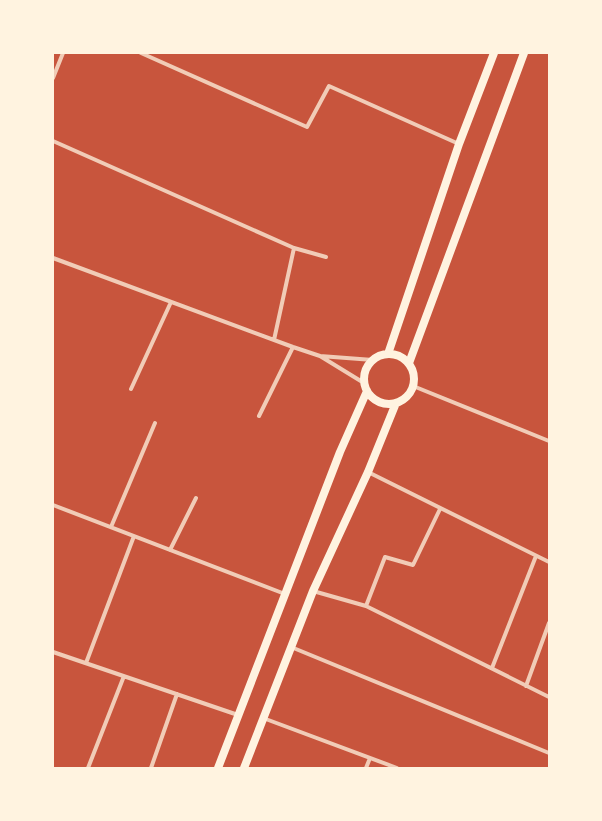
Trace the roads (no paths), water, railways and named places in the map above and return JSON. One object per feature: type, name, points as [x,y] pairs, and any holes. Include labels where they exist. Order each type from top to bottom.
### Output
[{"type":"main road","points":[[388,354],[460,144],[494,53]]},
{"type":"main road","points":[[409,363],[524,53]]},
{"type":"main road","points":[[218,768],[366,387],[365,374],[368,366],[373,360],[388,354],[403,358],[409,363],[413,371],[413,386],[410,394],[404,400],[396,403],[387,404],[379,402],[372,397],[366,387]]},
{"type":"main road","points":[[244,768],[313,591],[368,472],[396,403]]},
{"type":"street","points":[[53,78],[63,53]]},
{"type":"street","points":[[141,53],[307,127],[329,86],[460,144]]},
{"type":"street","points":[[53,141],[294,248],[326,257]]},
{"type":"street","points":[[274,340],[294,248]]},
{"type":"street","points":[[53,259],[320,356],[373,360]]},
{"type":"street","points":[[131,388],[171,302]]},
{"type":"street","points":[[259,416],[293,347]]},
{"type":"street","points":[[320,356],[366,387]]},
{"type":"street","points":[[413,386],[549,441]]},
{"type":"street","points":[[111,527],[155,423]]},
{"type":"street","points":[[368,472],[549,562]]},
{"type":"street","points":[[170,550],[196,498]]},
{"type":"street","points":[[53,505],[285,594]]},
{"type":"street","points":[[366,606],[385,557],[413,565],[440,509]]},
{"type":"street","points":[[86,663],[134,536]]},
{"type":"street","points":[[492,668],[536,556]]},
{"type":"street","points":[[313,591],[366,606],[549,697]]},
{"type":"street","points":[[526,686],[549,623]]},
{"type":"street","points":[[291,647],[549,753]]},
{"type":"street","points":[[53,652],[239,715]]},
{"type":"street","points":[[88,768],[124,676]]},
{"type":"street","points":[[151,768],[177,694]]},
{"type":"street","points":[[264,718],[397,768]]},
{"type":"street","points":[[366,768],[370,758]]}]
